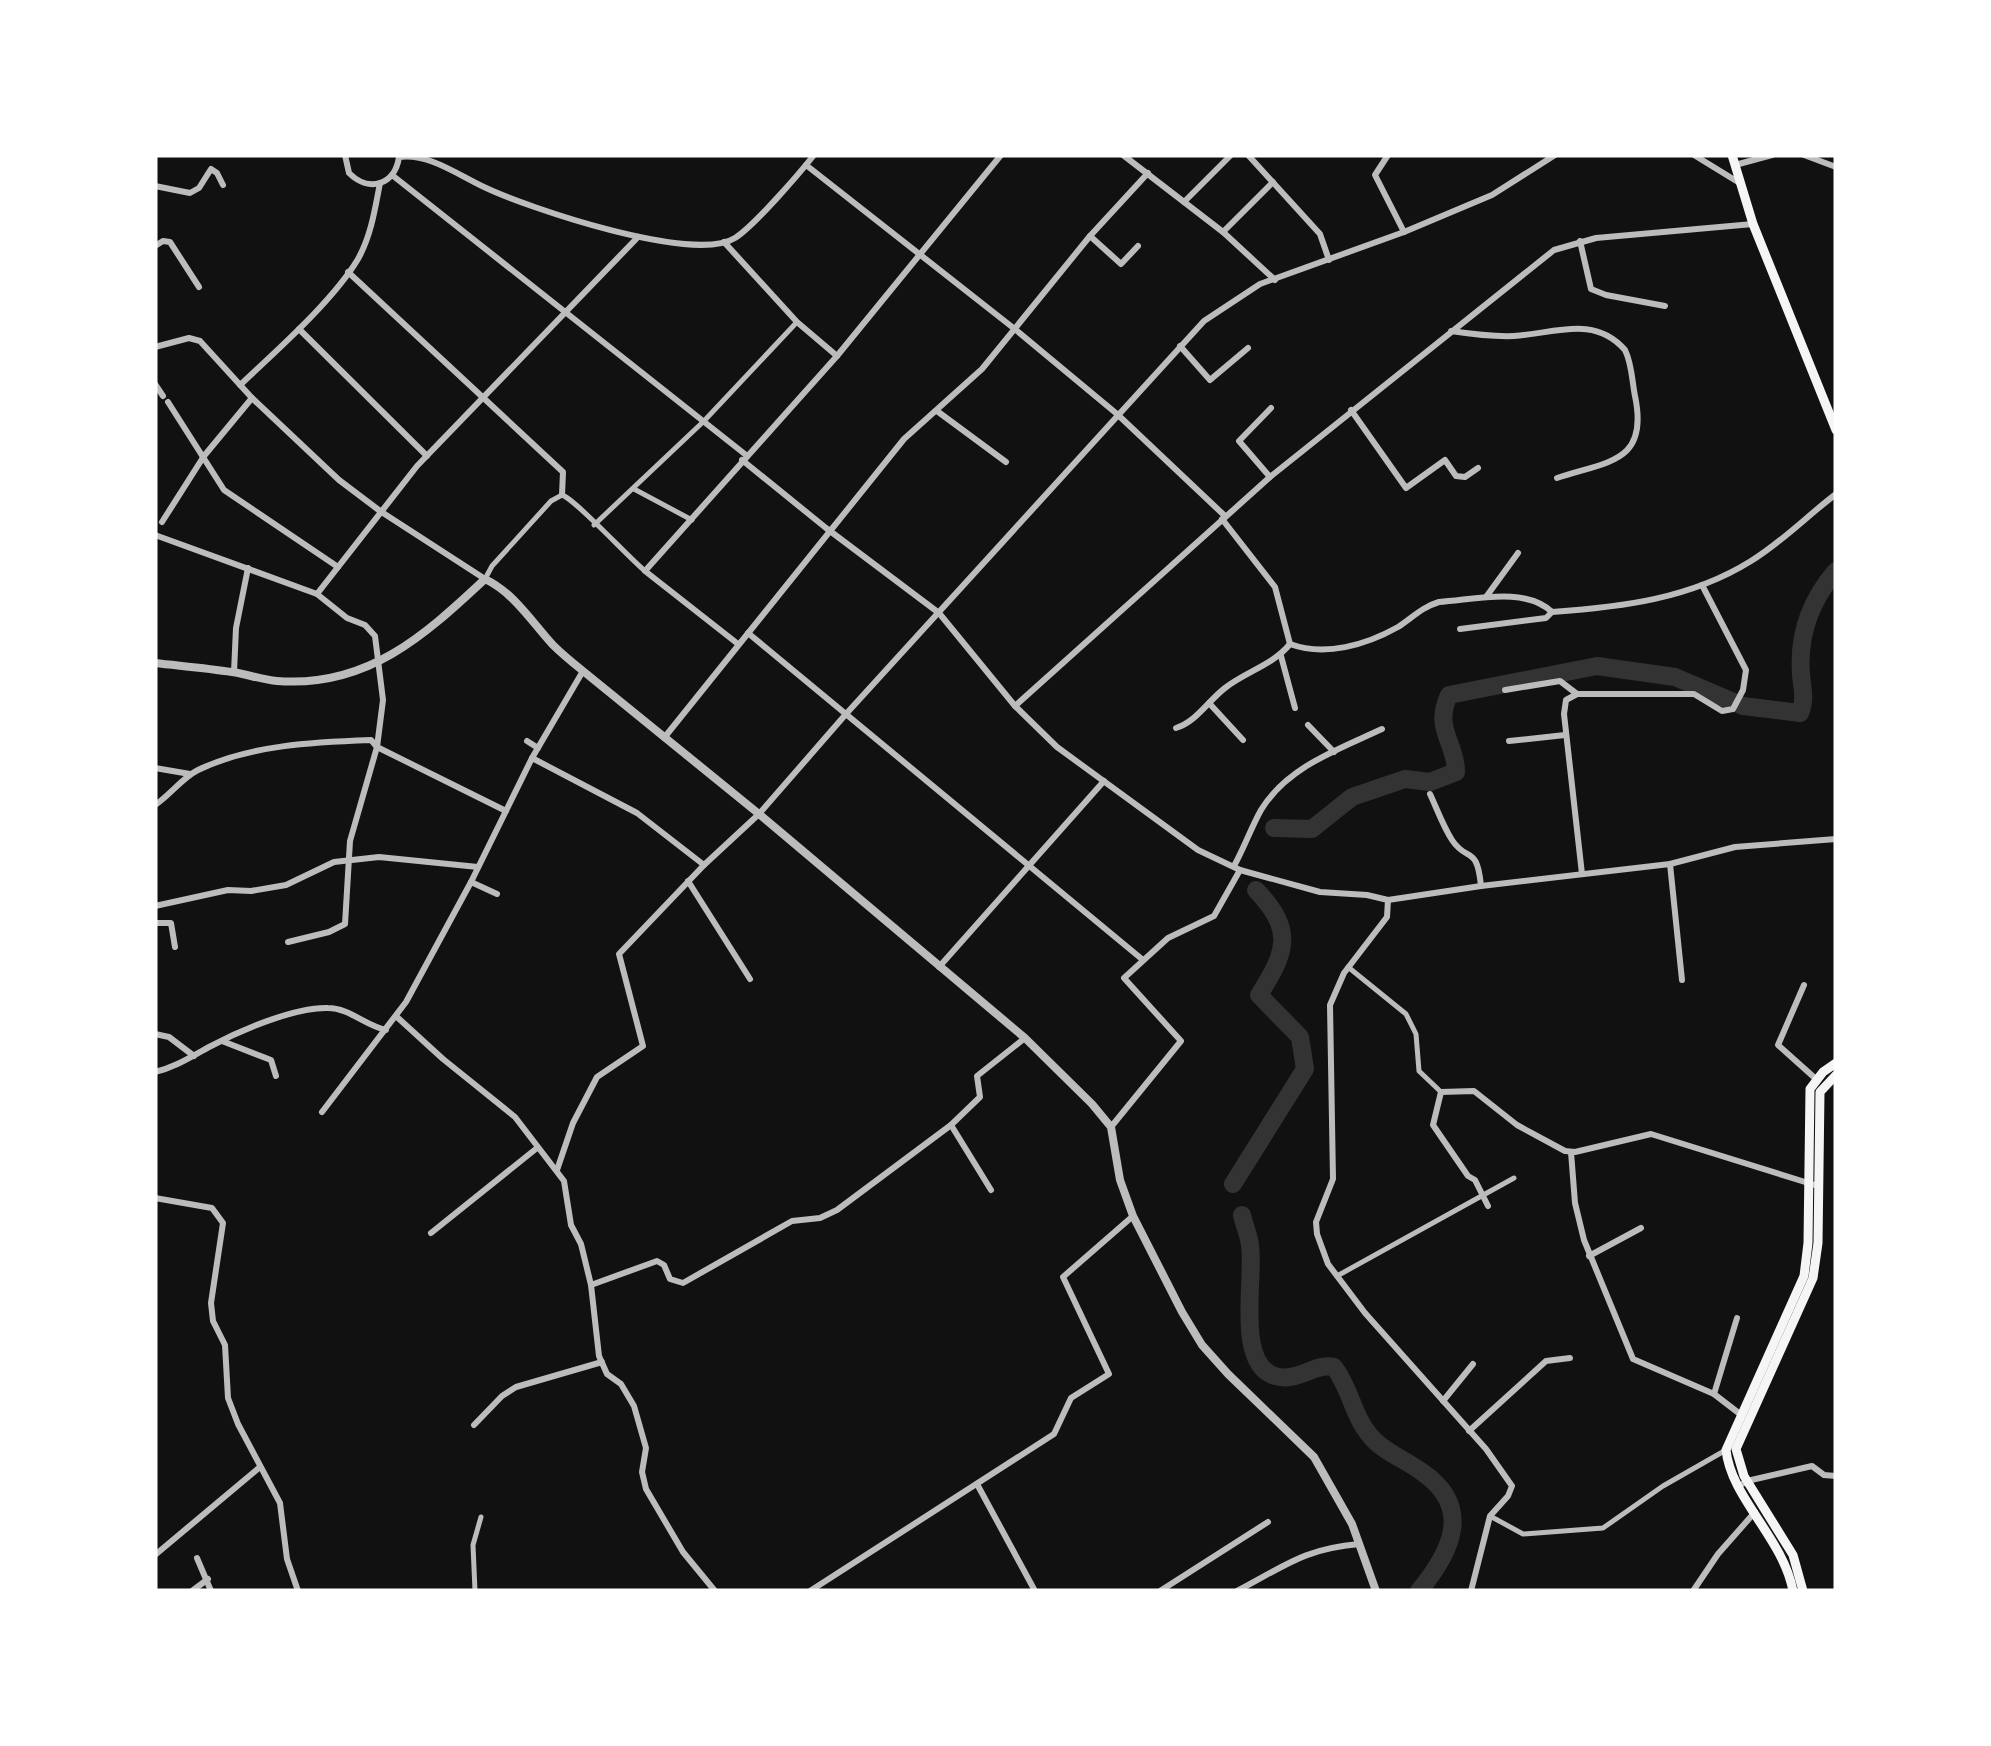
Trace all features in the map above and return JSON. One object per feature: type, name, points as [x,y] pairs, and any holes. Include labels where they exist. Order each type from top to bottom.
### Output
[{"type":"main road","points":[[1733,160],[1754,224],[1836,430]]},
{"type":"main road","points":[[1797,1590],[1743,1484],[1736,1445],[1810,1290],[1818,1243],[1810,1089],[1836,1062]]},
{"type":"main road","points":[[1797,1590],[1800,1570],[1778,1527],[1730,1471],[1726,1450],[1800,1286],[1807,1254],[1820,1092],[1836,1075]]},
{"type":"street","points":[[345,155],[349,173],[358,181],[380,184]]},
{"type":"street","points":[[240,385],[299,329],[348,272],[368,235],[380,184],[392,175],[399,156],[421,158],[558,216],[666,242],[724,242],[737,237],[814,155]]},
{"type":"street","points":[[645,571],[837,356],[1001,155]]},
{"type":"street","points":[[1123,155],[1223,232],[1276,281]]},
{"type":"street","points":[[1184,202],[1231,155]]},
{"type":"street","points":[[1248,155],[1320,234],[1330,260]]},
{"type":"street","points":[[1388,155],[1374,175],[1404,232]]},
{"type":"street","points":[[557,1170],[573,1123],[597,1077],[643,1046],[619,954],[704,865],[760,814],[1204,320],[1260,284],[1404,232],[1492,195],[1555,155]]},
{"type":"street","points":[[1694,155],[1739,183]]},
{"type":"street","points":[[1733,160],[1772,155]]},
{"type":"street","points":[[1804,155],[1836,167]]},
{"type":"street","points":[[806,165],[1117,414],[1224,517],[1276,587],[1290,644]]},
{"type":"street","points":[[155,186],[190,193],[199,188],[211,169],[223,185]]},
{"type":"street","points":[[664,738],[904,439],[982,368],[1090,236],[1148,174]]},
{"type":"street","points":[[392,175],[704,420],[830,530],[940,612],[1015,706],[1057,747],[1198,850],[1237,868],[1320,892],[1388,900],[1670,864],[1735,847],[1834,838]]},
{"type":"street","points":[[1223,232],[1273,182]]},
{"type":"street","points":[[1015,706],[1270,477],[1449,330],[1554,250],[1580,241],[1754,224]]},
{"type":"street","points":[[1090,236],[1121,264],[1138,246]]},
{"type":"street","points":[[317,594],[427,456],[638,237]]},
{"type":"street","points":[[155,246],[162,241],[170,242],[199,287]]},
{"type":"street","points":[[1580,241],[1591,289],[1606,296],[1664,306]]},
{"type":"street","points":[[724,242],[796,322],[837,356]]},
{"type":"street","points":[[348,272],[563,472],[562,496]]},
{"type":"street","points":[[594,525],[704,420],[796,322]]},
{"type":"street","points":[[1449,330],[1514,336],[1574,327],[1602,333],[1625,350],[1641,422],[1634,443],[1614,459],[1557,478]]},
{"type":"street","points":[[299,329],[427,456]]},
{"type":"street","points":[[155,347],[197,339],[252,398],[339,480],[484,579],[531,616],[555,647],[1025,1038],[1092,1104],[1111,1127],[1120,1180],[1144,1242],[1202,1344],[1314,1457],[1352,1524],[1376,1591]]},
{"type":"street","points":[[1180,346],[1210,380],[1248,348]]},
{"type":"street","points":[[155,384],[228,494],[338,567]]},
{"type":"street","points":[[162,522],[204,456],[252,398]]},
{"type":"street","points":[[1270,477],[1240,444],[1240,438],[1271,408]]},
{"type":"street","points":[[1351,410],[1406,488],[1445,460],[1456,476],[1465,477],[1478,468]]},
{"type":"street","points":[[936,411],[1006,462]]},
{"type":"street","points":[[634,489],[692,520]]},
{"type":"street","points":[[1460,629],[1546,618],[1552,612],[1666,599],[1756,559],[1836,494]]},
{"type":"street","points":[[155,663],[279,681],[314,681],[380,662],[444,617],[484,579],[553,498],[562,496],[574,502],[645,571],[738,644]]},
{"type":"street","points":[[155,534],[317,594],[347,618],[372,630],[384,700],[376,747],[353,828],[345,924],[288,942]]},
{"type":"street","points":[[1485,598],[1518,553]]},
{"type":"street","points":[[234,672],[236,628],[248,568]]},
{"type":"street","points":[[1582,874],[1565,735],[1566,700],[1577,694],[1694,694],[1722,711],[1735,707],[1746,670],[1702,585]]},
{"type":"street","points":[[1290,644],[1314,650],[1340,649],[1394,629],[1432,604],[1485,598],[1532,599],[1552,612]]},
{"type":"street","points":[[748,633],[1144,960]]},
{"type":"street","points":[[1176,728],[1187,725],[1227,686],[1281,655],[1290,644]]},
{"type":"street","points":[[1281,655],[1295,708]]},
{"type":"street","points":[[322,1112],[397,1016],[471,882],[532,758],[583,671]]},
{"type":"street","points":[[1504,690],[1560,681],[1577,694]]},
{"type":"street","points":[[1208,703],[1243,740]]},
{"type":"street","points":[[1308,725],[1334,752]]},
{"type":"street","points":[[1111,1127],[1181,1042],[1124,978],[1168,938],[1214,916],[1262,810],[1275,792],[1307,766],[1382,729]]},
{"type":"street","points":[[1509,741],[1565,735]]},
{"type":"street","points":[[155,805],[190,774],[251,752],[371,740],[376,747],[506,811]]},
{"type":"street","points":[[527,741],[538,748]]},
{"type":"street","points":[[532,758],[637,813],[704,865]]},
{"type":"street","points":[[155,768],[190,774]]},
{"type":"street","points":[[938,968],[1104,781]]},
{"type":"street","points":[[1430,794],[1452,840],[1471,854],[1479,866],[1480,886]]},
{"type":"street","points":[[155,906],[228,890],[279,887],[334,862],[380,856],[478,866]]},
{"type":"street","points":[[1670,864],[1682,980]]},
{"type":"street","points":[[688,881],[750,979]]},
{"type":"street","points":[[471,882],[496,894]]},
{"type":"street","points":[[1388,900],[1387,918],[1348,967],[1330,1005],[1333,1179],[1316,1228],[1320,1246],[1337,1276],[1380,1332],[1486,1449],[1512,1486],[1490,1516],[1471,1591]]},
{"type":"street","points":[[155,923],[171,923],[175,947]]},
{"type":"street","points":[[1348,967],[1406,1014],[1416,1034],[1419,1070],[1442,1092],[1474,1092],[1517,1125],[1571,1152],[1651,1134],[1813,1185]]},
{"type":"street","points":[[1804,984],[1778,1045],[1816,1079]]},
{"type":"street","points":[[155,1072],[292,1014],[330,1008],[387,1030]]},
{"type":"street","points":[[397,1016],[443,1059],[515,1116],[564,1181],[572,1225],[591,1284],[602,1362],[608,1374],[622,1384],[634,1406],[646,1448],[642,1472],[646,1489],[683,1552],[715,1591]]},
{"type":"street","points":[[155,1034],[169,1036],[194,1056]]},
{"type":"street","points":[[591,1284],[656,1262],[664,1265],[670,1279],[682,1283],[792,1221],[820,1218],[837,1210],[951,1125],[980,1098],[977,1076],[1025,1038]]},
{"type":"street","points":[[221,1041],[271,1060],[276,1076]]},
{"type":"street","points":[[1442,1092],[1433,1125],[1484,1194],[1488,1206]]},
{"type":"street","points":[[951,1125],[991,1190]]},
{"type":"street","points":[[430,1233],[537,1148]]},
{"type":"street","points":[[1571,1152],[1575,1203],[1589,1256],[1634,1359],[1714,1394],[1740,1414]]},
{"type":"street","points":[[1337,1276],[1514,1178]]},
{"type":"street","points":[[155,1198],[212,1208],[222,1223],[211,1303],[213,1321],[225,1345],[228,1398],[284,1515],[286,1559],[294,1589]]},
{"type":"street","points":[[810,1591],[1054,1434],[1070,1398],[1109,1374],[1063,1277],[1133,1216]]},
{"type":"street","points":[[1589,1256],[1641,1228]]},
{"type":"street","points":[[1714,1394],[1738,1318]]},
{"type":"street","points":[[1469,1431],[1546,1361],[1570,1358]]},
{"type":"street","points":[[474,1425],[516,1386],[602,1362]]},
{"type":"street","points":[[1442,1401],[1473,1364]]},
{"type":"street","points":[[1490,1516],[1523,1534],[1603,1528],[1663,1486],[1726,1450]]},
{"type":"street","points":[[1743,1484],[1812,1466],[1824,1475],[1836,1476]]},
{"type":"street","points":[[155,1555],[260,1468]]},
{"type":"street","points":[[977,1484],[1035,1591]]},
{"type":"street","points":[[1693,1591],[1718,1554],[1756,1511]]},
{"type":"street","points":[[476,1591],[473,1545],[481,1516]]},
{"type":"street","points":[[1160,1591],[1268,1522]]},
{"type":"street","points":[[1237,1591],[1304,1554],[1324,1547],[1359,1544]]},
{"type":"street","points":[[197,1558],[211,1591]]},
{"type":"street","points":[[192,1591],[208,1578]]},
{"type":"waterway","points":[[1274,828],[1312,829],[1352,797],[1405,779],[1430,782],[1456,772],[1443,717],[1449,695],[1597,666],[1675,677],[1743,706],[1800,713],[1804,632],[1819,594],[1836,571]]},
{"type":"waterway","points":[[1233,1184],[1305,1069],[1300,1037],[1259,995],[1275,966],[1282,942],[1277,918],[1256,890]]},
{"type":"waterway","points":[[1242,1215],[1250,1245],[1251,1338],[1263,1368],[1283,1377],[1334,1367],[1368,1434],[1422,1472],[1448,1500],[1452,1514],[1448,1545],[1419,1591]]}]
